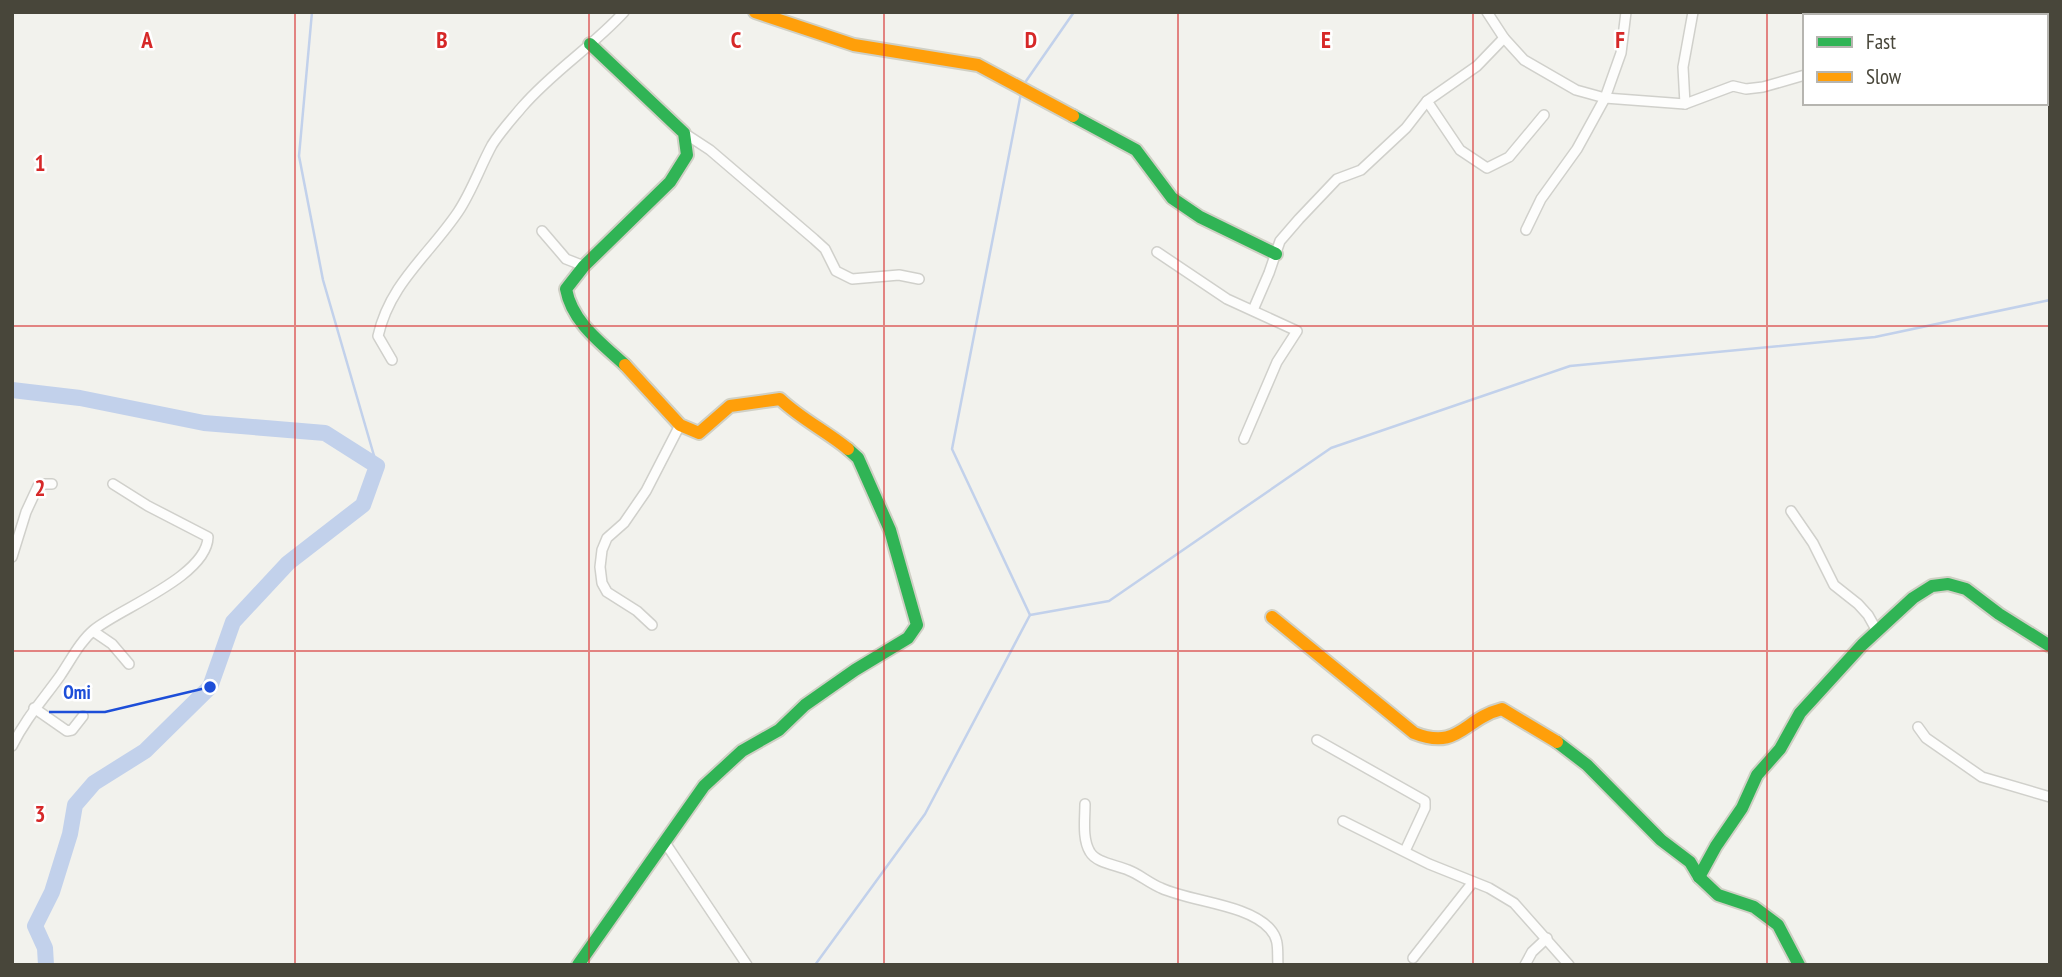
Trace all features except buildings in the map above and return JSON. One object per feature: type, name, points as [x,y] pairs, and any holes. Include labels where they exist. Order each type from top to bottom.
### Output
[{"type":"street","points":[[391,360],[377,336],[382,317],[393,294],[458,212],[493,144],[558,70],[607,31],[624,12]]},
{"type":"street","points":[[755,12],[854,45],[978,65],[1136,150],[1172,198],[1200,217],[1276,254]]},
{"type":"street","points":[[1487,12],[1504,38],[1524,60],[1576,89],[1605,98],[1685,104],[1733,86],[1746,89],[1763,87],[1803,76]]},
{"type":"street","points":[[1526,230],[1541,199],[1577,149],[1605,98],[1622,53],[1626,12]]},
{"type":"street","points":[[1685,104],[1683,67],[1693,12]]},
{"type":"street","points":[[1253,310],[1280,241],[1337,179],[1361,170],[1406,128],[1427,101],[1477,66],[1504,38]]},
{"type":"street","points":[[590,44],[684,133],[710,150],[825,249],[836,271],[852,279],[899,275],[919,279]]},
{"type":"street","points":[[1427,101],[1460,150],[1487,168],[1509,157],[1544,115]]},
{"type":"street","points":[[578,965],[696,795],[742,751],[779,730],[804,705],[908,638],[917,625],[890,530],[858,458],[779,399],[730,406],[699,433],[680,425],[634,374],[583,325],[569,305],[566,289],[584,266],[670,182],[687,155],[684,133]]},
{"type":"street","points":[[542,231],[566,259],[584,266]]},
{"type":"street","points":[[1157,252],[1227,299],[1297,331],[1277,362],[1244,439]]},
{"type":"street","points":[[653,625],[638,611],[607,592],[602,583],[600,567],[602,550],[607,538],[624,523],[646,491],[680,425]]},
{"type":"street","points":[[12,557],[26,512],[39,484],[52,484]]},
{"type":"street","points":[[12,746],[34,708],[93,631],[166,588],[195,561],[207,545],[208,537],[148,506],[113,484]]},
{"type":"street","points":[[1791,511],[1813,543],[1834,585],[1858,604],[1877,631]]},
{"type":"street","points":[[1699,877],[1742,808],[1757,775],[1780,749],[1800,713],[1824,684],[1913,598],[1932,586],[1948,584],[1966,589],[1999,614],[2050,646]]},
{"type":"street","points":[[1272,617],[1414,733],[1425,739],[1449,739],[1489,712],[1503,709],[1563,746],[1587,765],[1661,840],[1690,862],[1699,877],[1718,895],[1754,907],[1778,925],[1799,965]]},
{"type":"street","points":[[93,631],[112,644],[129,664]]},
{"type":"street","points":[[34,708],[67,731],[72,730],[83,716]]},
{"type":"street","points":[[1918,727],[1926,738],[1982,777],[2050,797]]},
{"type":"street","points":[[1317,740],[1422,798],[1425,808],[1405,851]]},
{"type":"street","points":[[1085,804],[1085,833],[1089,852],[1095,858],[1130,870],[1161,888],[1259,919],[1270,928],[1278,944],[1278,965]]},
{"type":"street","points":[[1343,821],[1429,864],[1489,888],[1514,903],[1569,965]]},
{"type":"street","points":[[664,841],[747,965]]},
{"type":"street","points":[[1413,958],[1473,882]]},
{"type":"street","points":[[1525,965],[1532,952],[1547,938]]},
{"type":"waterway","points":[[312,12],[299,156],[323,280],[377,466]]},
{"type":"waterway","points":[[1024,84],[1074,12]]},
{"type":"waterway","points":[[815,965],[925,814],[1030,615],[952,449],[1021,93]]},
{"type":"waterway","points":[[1030,615],[1109,601],[1331,448],[1570,366],[1875,337],[2050,300]]},
{"type":"waterway","points":[[12,390],[80,398],[204,423],[325,433],[377,466],[363,505],[288,563],[233,622],[210,687],[145,751],[94,783],[75,805],[70,834],[52,892],[35,926],[45,948],[46,965]]},
{"type":"traffic: fast","points":[[590,44],[684,133],[687,155],[670,182],[584,266],[566,289],[569,301],[581,322],[625,365]]},
{"type":"traffic: fast","points":[[1073,116],[1136,150],[1172,198],[1200,217],[1276,254]]},
{"type":"traffic: fast","points":[[578,965],[704,786],[742,751],[779,730],[805,705],[908,638],[917,625],[890,530],[858,458],[848,449]]},
{"type":"traffic: fast","points":[[1699,877],[1742,808],[1757,775],[1780,749],[1800,713],[1862,645],[1913,598],[1932,586],[1948,584],[1966,589],[1999,614],[2050,646]]},
{"type":"traffic: fast","points":[[1557,742],[1587,765],[1661,840],[1690,862],[1699,877],[1718,895],[1754,907],[1778,925],[1799,965]]},
{"type":"traffic: slow","points":[[755,12],[854,45],[978,65],[1073,116]]},
{"type":"traffic: slow","points":[[625,365],[680,425],[699,433],[730,406],[780,399],[848,449]]},
{"type":"traffic: slow","points":[[1272,617],[1414,733],[1429,738],[1451,736],[1502,709],[1557,742]]},
{"type":"place","name":"Omi","points":[[210,687]]}]
